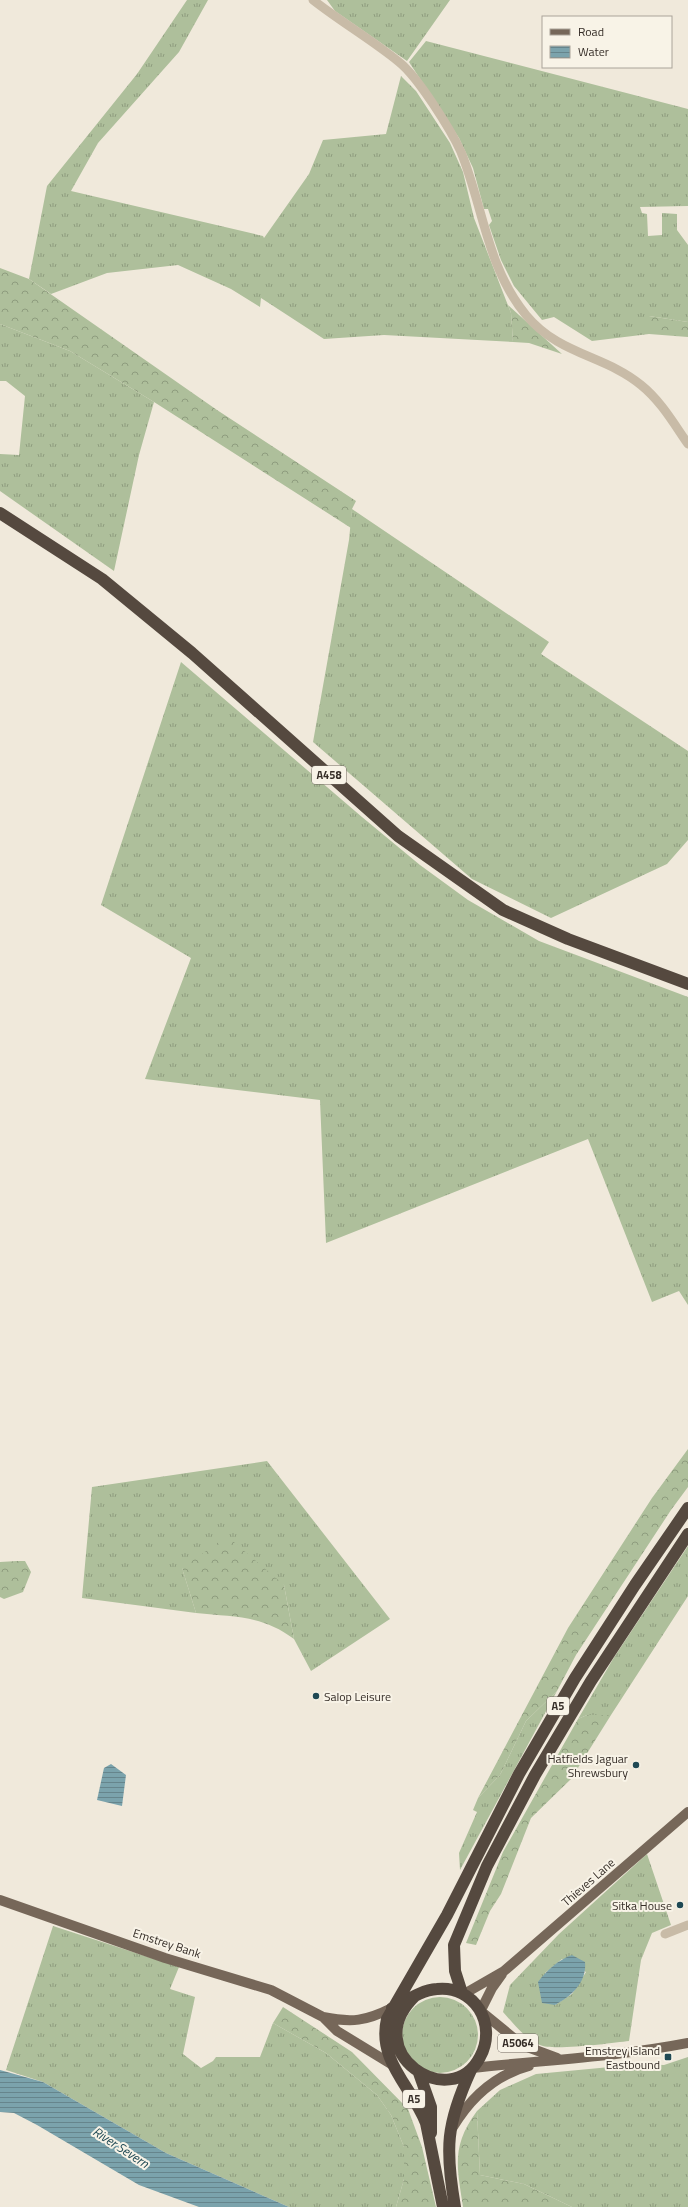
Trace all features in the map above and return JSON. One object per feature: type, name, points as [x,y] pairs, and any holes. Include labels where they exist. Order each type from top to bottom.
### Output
[{"type":"highway","name":"A458","points":[[0,513],[102,579],[192,653],[398,836],[503,910],[568,939],[688,984]]},
{"type":"highway","name":"A5","points":[[392,2008],[447,1915],[519,1774],[575,1678],[635,1585],[688,1508]]},
{"type":"highway","name":"A5","points":[[463,1993],[455,1971],[454,1945],[487,1866],[536,1775],[591,1681],[688,1534]]},
{"type":"highway","points":[[455,2207],[449,2173],[449,2134],[460,2093],[471,2069],[481,2056],[485,2042],[486,2029],[481,2011],[472,1999],[463,1993],[442,1988],[427,1990],[392,2008],[387,2019],[384,2038],[391,2064],[436,2079],[454,2078],[471,2069]]},
{"type":"highway","points":[[415,1996],[400,2016],[396,2037],[403,2057],[418,2073],[432,2107],[433,2118],[431,2138]]},
{"type":"highway","name":"A5","points":[[391,2064],[421,2110],[431,2138],[443,2207]]},
{"type":"main road","name":"Thieves Lane","points":[[504,1971],[688,1812]]},
{"type":"main road","name":"Emstrey Bank","points":[[0,1900],[165,1958],[263,1987],[323,2017],[337,2031],[391,2064]]},
{"type":"main road","points":[[463,1993],[504,1971]]},
{"type":"main road","points":[[481,2011],[492,1988],[504,1971]]},
{"type":"main road","name":"Emstrey Bank","points":[[323,2017],[356,2021],[369,2018],[392,2008]]},
{"type":"main road","name":"A5064","points":[[481,2011],[522,2045],[563,2060]]},
{"type":"main road","name":"A5064","points":[[471,2069],[513,2063],[617,2055],[688,2043]]},
{"type":"main road","points":[[449,2134],[464,2111],[488,2085],[509,2072],[540,2062]]},
{"type":"street","points":[[313,0],[400,63],[449,129],[470,175],[479,213],[498,269],[508,288],[526,315],[552,339],[565,347],[616,369],[641,385],[660,404],[688,444]]},
{"type":"street","points":[[665,1934],[688,1925]]},
{"type":"green space","points":[[187,0],[208,0],[179,52],[98,143],[71,191],[263,236],[264,238],[309,174],[323,140],[386,134],[401,76],[416,91],[450,143],[463,172],[474,218],[511,313],[513,342],[384,335],[324,339],[261,298],[260,307],[231,289],[178,265],[107,273],[51,294],[29,279],[47,186],[137,74]]},
{"type":"green space","points":[[327,0],[450,0],[407,61],[335,11]]},
{"type":"green space","points":[[426,41],[688,109],[688,206],[640,207],[642,213],[647,214],[648,236],[662,235],[662,213],[677,214],[677,230],[688,245],[688,322],[649,316],[649,334],[592,341],[554,317],[542,320],[514,286],[501,260],[489,225],[492,221],[488,209],[484,209],[473,168],[459,138],[409,62]]},
{"type":"green space","points":[[0,268],[29,279],[217,410],[356,501],[352,509],[351,528],[154,402],[70,351],[0,324]]},
{"type":"green space","points":[[508,305],[562,354],[529,343],[513,342],[511,313]]},
{"type":"green space","points":[[649,316],[688,322],[688,337],[649,334]]},
{"type":"green space","points":[[0,324],[70,351],[154,402],[139,455],[114,571],[0,491],[0,454],[19,455],[25,396],[6,381],[0,381]]},
{"type":"green space","points":[[352,509],[549,642],[541,654],[688,751],[688,840],[667,864],[551,918],[472,879],[313,742],[349,540]]},
{"type":"green space","points":[[181,662],[362,817],[420,865],[468,900],[539,941],[688,997],[688,1305],[679,1291],[652,1302],[588,1139],[326,1243],[320,1100],[145,1079],[191,958],[101,905]]},
{"type":"green space","points":[[688,1449],[688,1487],[671,1510],[576,1655],[557,1691],[526,1721],[500,1775],[478,1798],[568,1628],[652,1498]]},
{"type":"green space","points":[[267,1461],[390,1619],[311,1671],[294,1639],[284,1585],[182,1568],[196,1613],[82,1598],[92,1487]]},
{"type":"green space","points":[[227,1536],[284,1585],[294,1639],[271,1625],[259,1621],[247,1618],[196,1613],[182,1568]]},
{"type":"green space","points":[[688,1546],[688,1596],[611,1715],[587,1715],[578,1719],[613,1659]]},
{"type":"green space","points":[[25,1561],[31,1572],[23,1592],[4,1599],[0,1597],[0,1562]]},
{"type":"green space","points":[[557,1691],[460,1870],[459,1853],[477,1812],[473,1810],[478,1798],[500,1775],[526,1721]]},
{"type":"green space","points":[[587,1715],[611,1715],[571,1779],[531,1818],[501,1894],[490,1911],[476,1945],[466,1943],[503,1852],[578,1719]]},
{"type":"green space","points":[[647,1854],[671,1925],[652,1933],[641,1960],[629,2041],[583,2046],[547,2047],[529,2039],[503,2012],[510,1985],[559,1934]],"holes":[[[562,1959],[586,1972],[572,1994],[555,2005],[545,1973]]]},
{"type":"green space","points":[[53,1926],[179,1967],[170,1989],[195,1997],[183,2054],[201,2068],[213,2061],[216,2057],[260,2057],[273,2023],[326,2053],[377,2095],[391,2115],[404,2147],[404,2179],[396,2207],[289,2207],[166,2153],[43,2082],[6,2070]]},
{"type":"green space","points":[[440,1997],[455,2000],[467,2008],[475,2020],[478,2035],[475,2050],[467,2062],[455,2070],[440,2073],[425,2070],[413,2062],[405,2050],[402,2035],[405,2020],[413,2008],[425,2000]]},
{"type":"green space","points":[[283,2007],[352,2052],[408,2109],[422,2147],[436,2207],[396,2207],[404,2179],[404,2147],[391,2115],[377,2095],[326,2053],[273,2023]]},
{"type":"green space","points":[[688,2057],[688,2207],[572,2207],[524,2184],[480,2175],[477,2111],[500,2090],[536,2074],[642,2064],[664,2065]]},
{"type":"green space","points":[[477,2111],[480,2175],[524,2184],[572,2207],[463,2207],[459,2180],[458,2157],[463,2135]]},
{"type":"water","points":[[111,1764],[126,1775],[122,1806],[97,1800],[104,1768]]},
{"type":"water","points":[[572,1955],[585,1962],[584,1976],[581,1982],[572,1993],[555,2005],[542,2003],[538,1982],[553,1966]]},
{"type":"water","name":"River Severn","points":[[0,2070],[43,2082],[166,2153],[289,2207],[199,2207],[139,2185],[37,2125],[14,2113],[0,2112]]},
{"type":"place","name":"Salop Leisure","points":[[316,1696]]},
{"type":"place","name":"Hatfields Jaguar Shrewsbury","points":[[636,1765]]},
{"type":"place","name":"Sitka House","points":[[680,1905]]},
{"type":"place","name":"Emstrey Island Eastbound","points":[[668,2057]]}]
